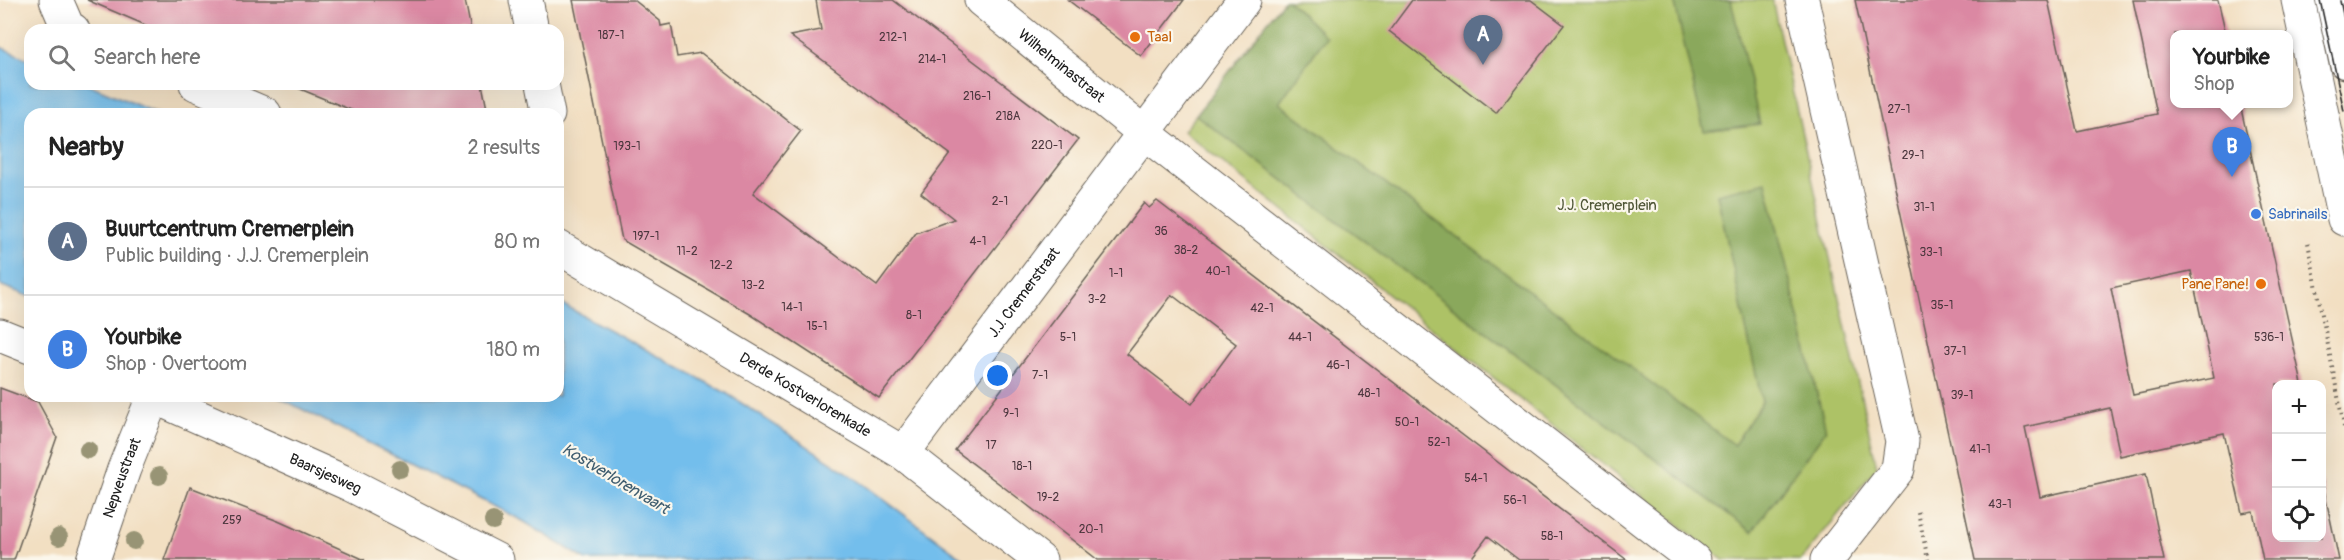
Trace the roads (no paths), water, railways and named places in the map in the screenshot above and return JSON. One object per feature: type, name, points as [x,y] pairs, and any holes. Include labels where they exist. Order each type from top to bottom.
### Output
[{"type":"street","points":[[56,0],[66,24]]},
{"type":"street","points":[[526,0],[531,24]]},
{"type":"street","name":"Wilhelminastraat","points":[[981,0],[1143,132]]},
{"type":"street","points":[[1244,0],[1143,132],[1694,560]]},
{"type":"street","points":[[1803,0],[1902,441],[1898,469],[1827,560]]},
{"type":"street","points":[[2298,0],[2344,219]]},
{"type":"street","points":[[210,90],[251,108]]},
{"type":"street","points":[[543,90],[547,108]]},
{"type":"street","name":"J.J. Cremerstraat","points":[[903,453],[1143,132]]},
{"type":"street","name":"Derde Kostverlorenkade","points":[[564,251],[903,453],[1040,560]]},
{"type":"street","points":[[0,335],[24,345]]},
{"type":"street","name":"Nepveustraat","points":[[93,560],[124,469],[151,402]]},
{"type":"street","name":"Baarsjesweg","points":[[166,402],[351,485],[496,560]]},
{"type":"lane","points":[[2330,0],[2344,64]]},
{"type":"water","points":[[0,47],[24,57],[24,90],[102,90],[144,108],[24,108],[24,295],[0,285]]},
{"type":"water","name":"Kostverlorenvaart","points":[[564,305],[726,393],[847,472],[965,560],[586,560],[523,521],[288,402],[564,402]]},
{"type":"tram line","points":[[2320,0],[2344,111]]},
{"type":"tram line","points":[[2340,0],[2344,19]]},
{"type":"place","name":"Taal","points":[[1135,37]]},
{"type":"place","name":"Buurtcentrum Cremerplein","points":[[1483,65]]},
{"type":"place","name":"Yourbike","points":[[2232,177]]},
{"type":"place","name":"Sabrinails","points":[[2256,214]]},
{"type":"place","name":"Pane Pane!","points":[[2261,284]]},
{"type":"park label","name":"J.J. Cremerplein","points":[[1607,205]]}]
